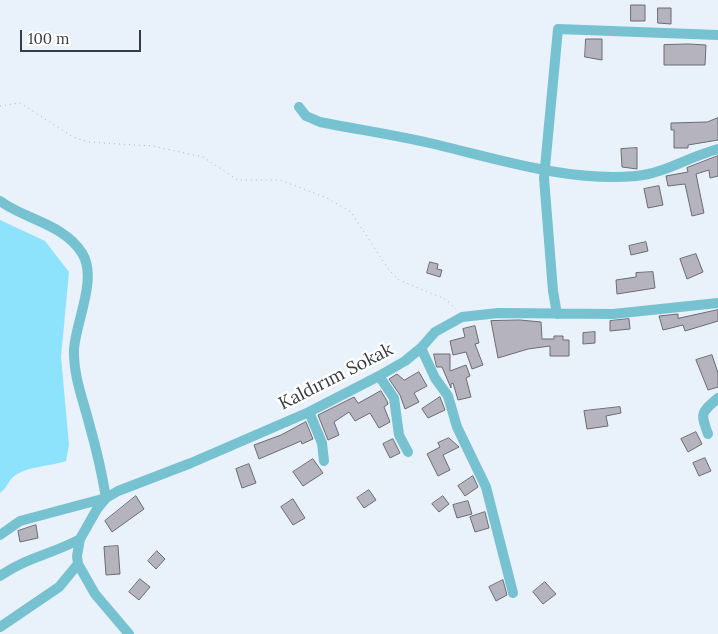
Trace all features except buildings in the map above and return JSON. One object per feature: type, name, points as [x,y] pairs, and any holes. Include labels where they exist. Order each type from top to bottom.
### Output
[{"type":"street","points":[[557,314],[553,291],[544,170],[558,29],[718,35]]},
{"type":"street","points":[[299,107],[306,116],[320,122],[442,146],[544,170],[614,178],[652,174],[677,162],[718,150]]},
{"type":"street","points":[[0,201],[22,215],[64,234],[77,246],[86,261],[88,276],[76,336],[74,357],[77,377],[96,446],[106,498],[80,539],[77,550],[78,564],[95,594],[129,634]]},
{"type":"street","name":"Kaldırım Sokak","points":[[0,535],[20,521],[106,498],[118,491],[191,463],[309,412],[379,376],[421,348],[435,332],[462,317],[498,313],[613,314],[718,303]]},
{"type":"street","points":[[421,348],[435,378],[448,396],[457,427],[486,487],[513,593]]},
{"type":"street","points":[[379,376],[394,398],[399,435],[408,452]]},
{"type":"street","points":[[708,434],[702,417],[705,408],[718,398]]},
{"type":"street","points":[[309,412],[322,443],[324,461]]},
{"type":"street","points":[[0,576],[26,560],[60,549],[80,539]]},
{"type":"street","points":[[0,627],[60,587],[78,564]]},
{"type":"path","points":[[0,106],[20,103],[73,136],[88,142],[152,146],[203,157],[238,180],[280,180],[338,203],[351,212],[394,275],[408,285],[445,299],[462,317]]},
{"type":"water","points":[[0,220],[45,241],[69,272],[61,357],[69,445],[66,461],[24,471],[13,477],[0,493]]}]
